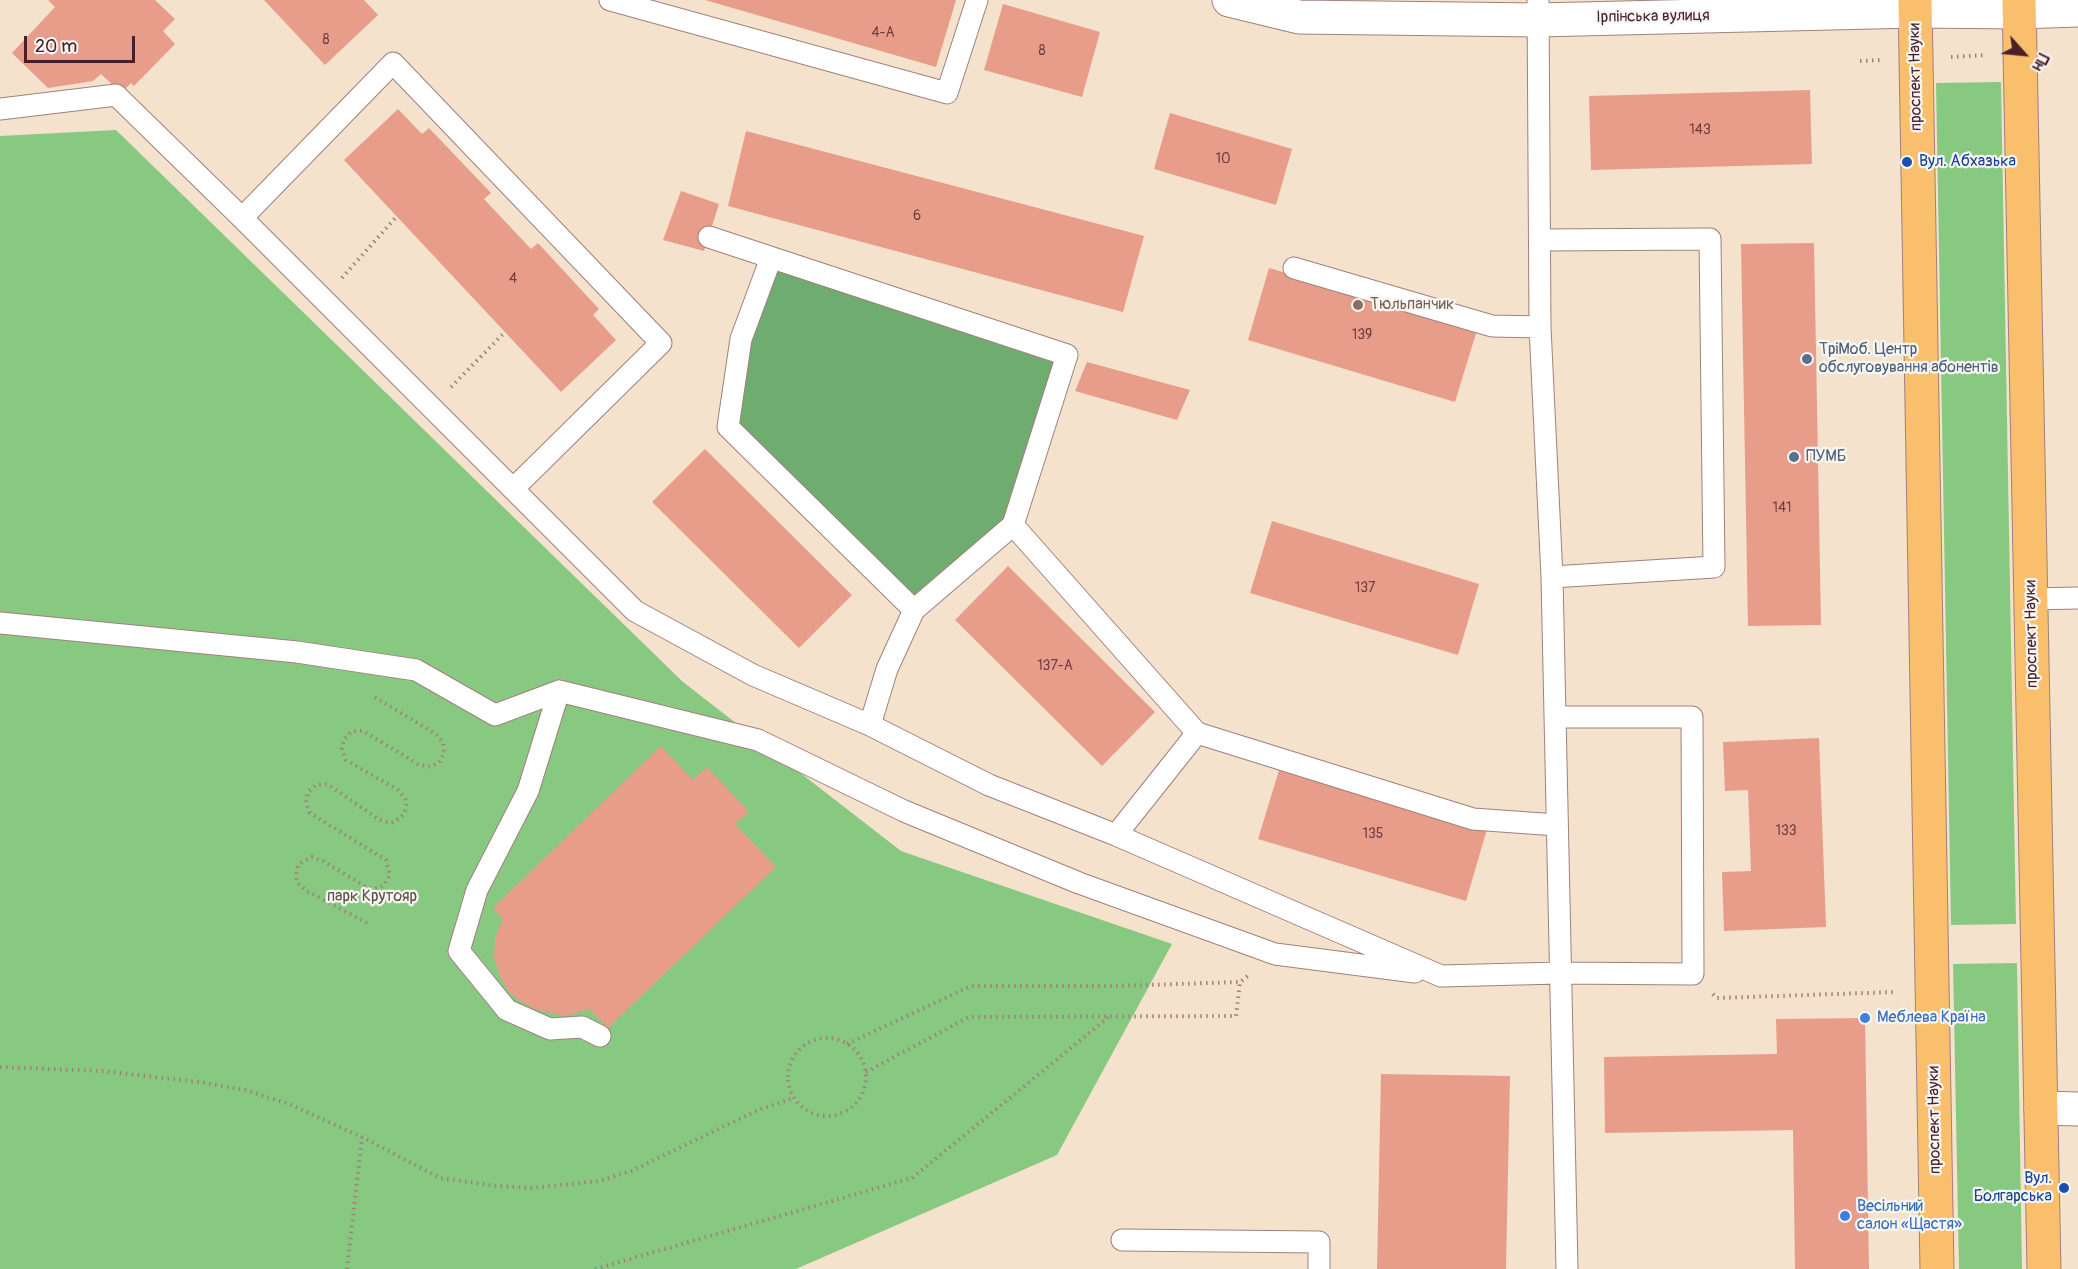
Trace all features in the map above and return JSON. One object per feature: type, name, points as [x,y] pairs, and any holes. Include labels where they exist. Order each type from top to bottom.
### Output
[{"type":"main road","name":"проспект Науки","points":[[1915,5],[1937,1269]]},
{"type":"main road","name":"проспект Науки","points":[[2019,6],[2044,1269]]},
{"type":"street","name":"Ірпінська вулиця","points":[[1229,0],[1300,8],[1538,10],[1915,5],[2019,6],[2078,10]]},
{"type":"street","points":[[2041,1108],[2078,1109]]},
{"type":"lane","points":[[610,0],[947,93],[976,0]]},
{"type":"lane","points":[[1538,10],[1540,327],[1552,577],[1567,1269]]},
{"type":"lane","points":[[242,218],[393,63],[661,343],[514,488]]},
{"type":"lane","points":[[0,109],[116,95],[324,299],[635,611],[753,675],[870,725],[989,785],[1116,835],[1441,976]]},
{"type":"lane","points":[[709,237],[1067,355],[1012,525],[914,610],[887,669],[870,725]]},
{"type":"lane","points":[[1540,240],[1710,239],[1714,567],[1552,577]]},
{"type":"lane","points":[[771,258],[741,339],[728,427],[914,610]]},
{"type":"lane","points":[[1294,268],[1492,326],[1540,327]]},
{"type":"lane","points":[[1012,525],[1197,734],[1473,819],[1557,825]]},
{"type":"lane","points":[[2031,599],[2078,598]]},
{"type":"lane","points":[[0,623],[297,652],[416,670],[495,715],[559,692],[758,740],[904,811],[1079,883],[1275,954],[1441,976],[1559,973],[1693,974],[1692,717],[1555,717]]},
{"type":"lane","points":[[559,692],[528,791],[477,890],[459,951],[507,1010],[550,1029],[582,1027],[600,1036]]},
{"type":"lane","points":[[1116,835],[1197,734]]},
{"type":"lane","points":[[1122,1240],[1319,1242],[1319,1269]]},
{"type":"path","points":[[1860,61],[2021,54]]},
{"type":"path","points":[[324,299],[396,217]]},
{"type":"path","points":[[432,407],[505,332]]},
{"type":"path","points":[[346,660],[355,685],[436,734],[444,747],[439,763],[428,767],[418,764],[363,731],[352,732],[344,739],[342,749],[346,760],[402,793],[407,803],[406,809],[404,814],[391,823],[380,820],[327,784],[316,784],[308,792],[306,802],[310,813],[386,860],[390,875],[384,885],[379,888],[369,888],[312,857],[298,866],[297,882],[305,890],[367,923]]},
{"type":"path","points":[[847,1044],[971,986],[1116,986],[1240,982],[1275,954]]},
{"type":"path","points":[[1693,974],[1718,998],[1933,991]]},
{"type":"path","points":[[866,1072],[969,1017],[1236,1016],[1240,982]]},
{"type":"path","points":[[595,1269],[912,1178],[1110,1016]]},
{"type":"path","points":[[822,1039],[835,1039],[858,1052],[866,1072],[865,1089],[859,1101],[850,1110],[838,1115],[825,1117],[813,1114],[794,1098],[789,1086],[788,1073],[792,1060],[799,1050],[810,1042],[822,1039]]},
{"type":"path","points":[[0,1067],[102,1071],[245,1089],[289,1104],[362,1137],[440,1178],[532,1188],[599,1181],[631,1171],[758,1110],[794,1098]]},
{"type":"path","points":[[347,1269],[362,1137]]},
{"type":"green space","points":[[2001,82],[2016,924],[1951,925],[1936,83]]},
{"type":"green space","name":"парк Крутояр","points":[[116,130],[683,682],[901,851],[1172,944],[1057,1155],[796,1269],[0,1269],[0,136]]},
{"type":"green space","points":[[771,258],[1067,355],[1013,525],[914,610],[728,427]]},
{"type":"green space","points":[[2017,963],[2022,1269],[1959,1269],[1953,964]]},
{"type":"building","points":[[48,0],[155,0],[175,19],[163,31],[175,44],[134,86],[131,83],[121,93],[101,74],[93,81],[48,88],[12,53],[55,7]]},
{"type":"building","points":[[264,0],[364,0],[378,15],[325,65]]},
{"type":"building","points":[[705,0],[956,0],[936,67]]},
{"type":"building","points":[[1003,4],[1100,32],[1082,97],[984,70]]},
{"type":"building","points":[[1810,90],[1812,164],[1591,170],[1589,96]]},
{"type":"building","points":[[398,109],[422,134],[429,128],[491,193],[484,199],[531,249],[538,243],[599,309],[593,315],[616,340],[561,392],[344,160]]},
{"type":"building","points":[[1170,113],[1292,149],[1276,205],[1154,169]]},
{"type":"building","points":[[746,131],[1144,236],[1123,312],[728,206]]},
{"type":"building","points":[[681,191],[719,204],[704,251],[663,240]]},
{"type":"building","points":[[1814,243],[1821,625],[1748,626],[1741,244]]},
{"type":"building","points":[[1269,268],[1477,330],[1455,402],[1248,340]]},
{"type":"building","points":[[1087,362],[1190,390],[1177,420],[1075,391]]},
{"type":"building","points":[[705,449],[852,595],[799,648],[652,502]]},
{"type":"building","points":[[1272,521],[1479,584],[1458,655],[1250,593]]},
{"type":"building","points":[[1008,566],[1155,712],[1102,766],[955,620]]},
{"type":"building","points":[[1819,738],[1826,927],[1724,931],[1722,872],[1751,871],[1748,790],[1725,791],[1723,742]]},
{"type":"building","points":[[661,746],[693,780],[707,767],[749,812],[735,824],[776,867],[608,1028],[589,1009],[565,1016],[535,1009],[508,991],[499,974],[494,957],[495,937],[503,919],[493,908]]},
{"type":"building","points":[[1280,767],[1487,829],[1466,901],[1258,839]]},
{"type":"building","points":[[1865,1018],[1869,1269],[1795,1269],[1793,1130],[1605,1133],[1604,1057],[1777,1054],[1776,1019]]},
{"type":"building","points":[[1381,1074],[1510,1076],[1506,1269],[1377,1269]]},
{"type":"place","name":"Вул. Абхазька","points":[[1907,162]]},
{"type":"place","name":"Тюльпанчик","points":[[1358,305]]},
{"type":"place","name":"ТріМоб. Центр обслуговування абонентів","points":[[1807,359]]},
{"type":"place","name":"ПУМБ","points":[[1794,457]]},
{"type":"place","name":"Меблева Країна","points":[[1865,1018]]},
{"type":"place","name":"Вул. Болгарська","points":[[2064,1188]]},
{"type":"place","name":"Весільний салон «Щастя»","points":[[1845,1216]]}]
